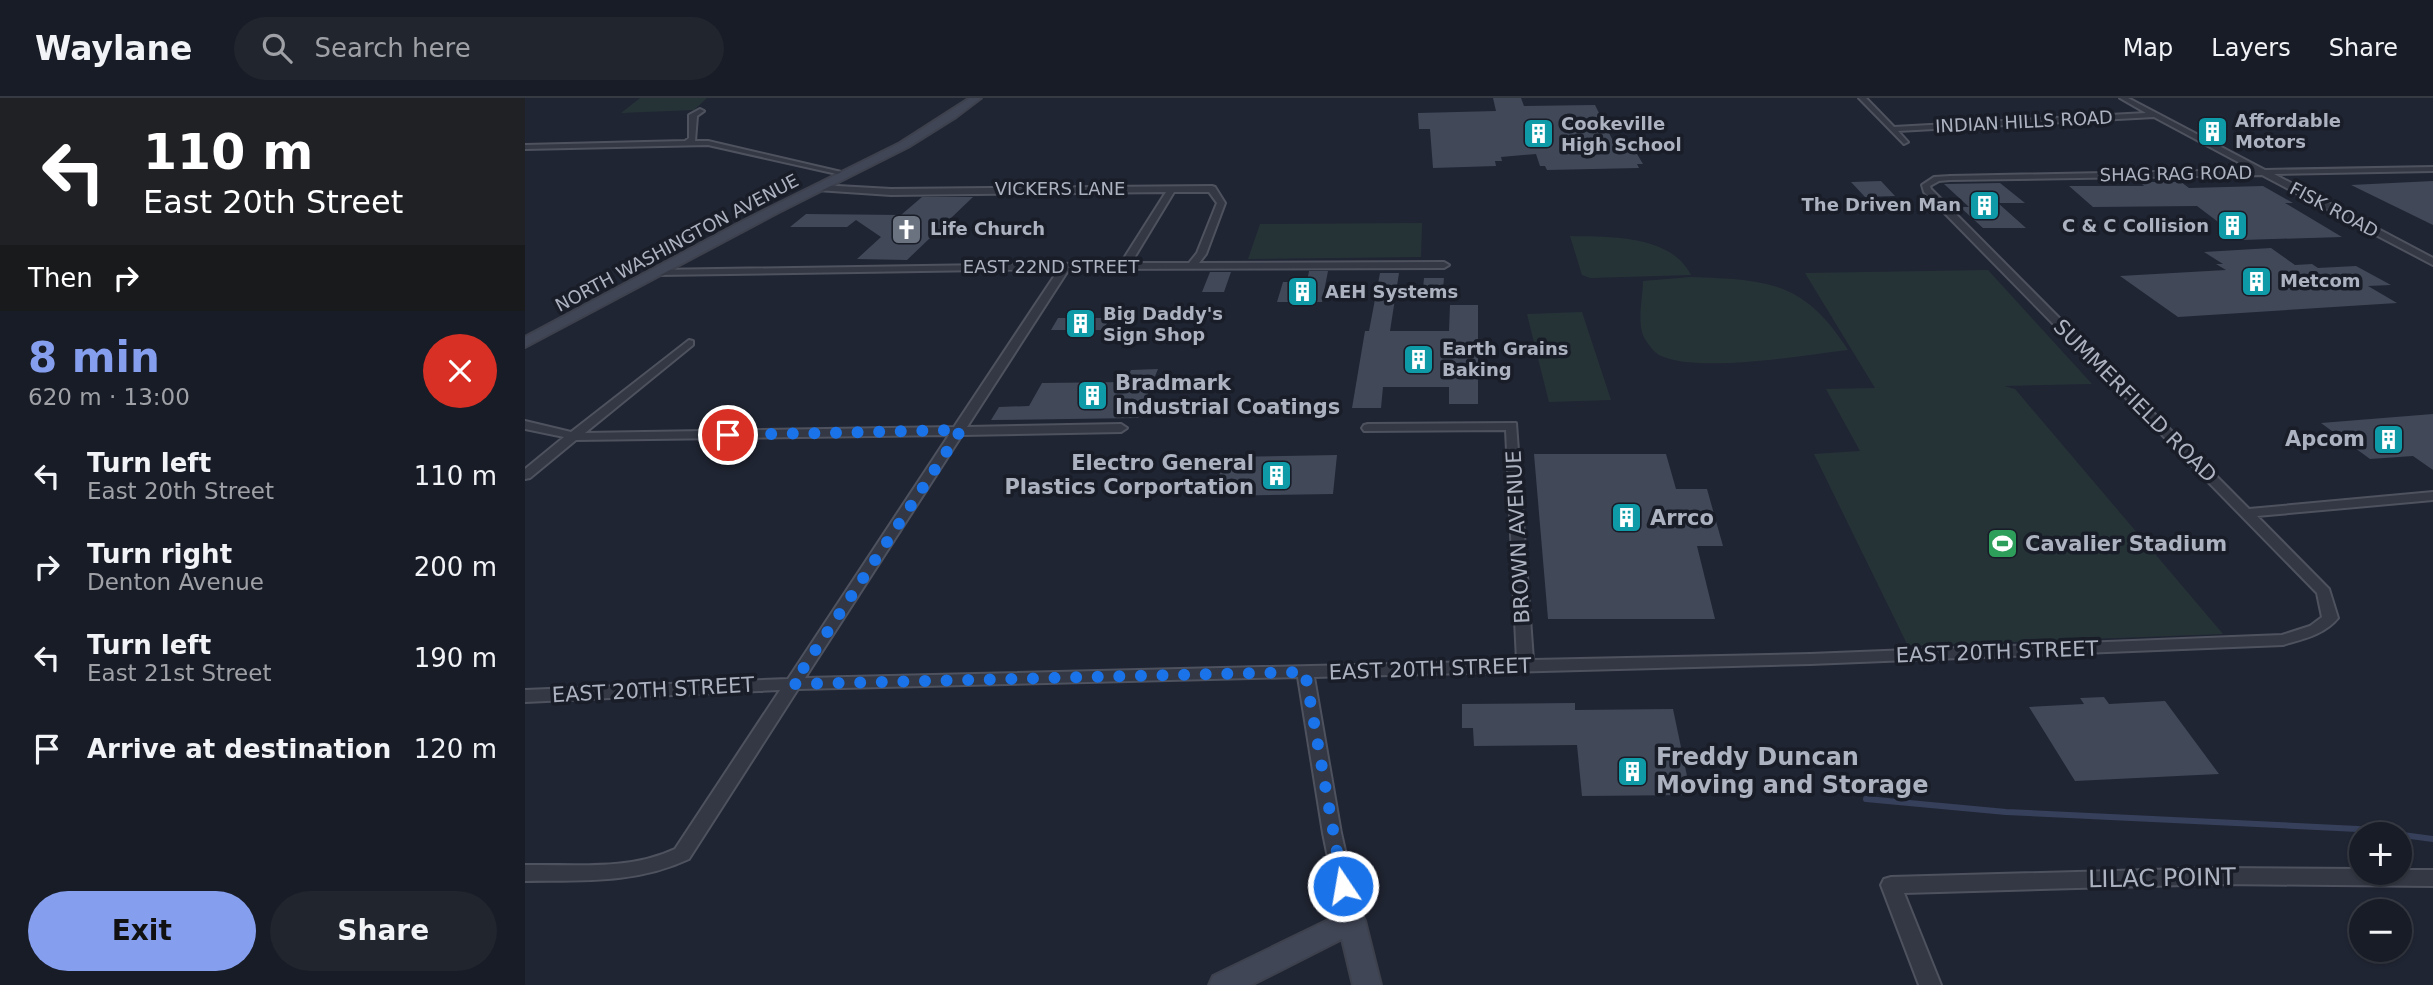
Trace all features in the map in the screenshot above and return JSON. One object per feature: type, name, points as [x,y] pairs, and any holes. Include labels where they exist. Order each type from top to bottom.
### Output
[{"type":"main road","name":"NORTH WASHINGTON AVENUE","points":[[525,343],[933,130],[976,98]]},
{"type":"street","points":[[1862,98],[1903,142]]},
{"type":"street","name":"FISK ROAD","points":[[2123,98],[2433,262]]},
{"type":"street","points":[[688,142],[693,139],[693,116],[700,111]]},
{"type":"street","name":"INDIAN HILLS ROAD","points":[[1892,129],[2156,115]]},
{"type":"street","points":[[525,147],[688,142],[741,149],[846,174]]},
{"type":"street","name":"SHAG RAG ROAD","points":[[1927,190],[1926,185],[1930,181],[1951,178],[2433,169]]},
{"type":"street","name":"VICKERS LANE","points":[[820,188],[891,192],[1212,189],[1221,203],[1201,254],[1191,266]]},
{"type":"street","points":[[1124,266],[1172,189]]},
{"type":"street","name":"SUMMERFIELD ROAD","points":[[1927,190],[2324,592],[2330,618]]},
{"type":"street","name":"EAST 22ND STREET","points":[[658,272],[1066,266],[1444,265]]},
{"type":"street","points":[[525,873],[631,872],[660,867],[682,854],[1066,266]]},
{"type":"street","points":[[525,475],[689,343]]},
{"type":"street","points":[[525,425],[574,436],[1121,428]]},
{"type":"street","name":"BROWN AVENUE","points":[[1368,428],[1512,426],[1525,666]]},
{"type":"street","points":[[2246,513],[2433,496]]},
{"type":"street","name":"EAST 20TH STREET","points":[[525,696],[793,684],[1810,659],[2283,640],[2315,630],[2330,618]]},
{"type":"street","points":[[1305,672],[1332,833],[1367,985]]},
{"type":"street","name":"LILAC POINT","points":[[1930,985],[1891,885],[2220,876],[2433,878]]},
{"type":"street","points":[[1223,985],[1351,920]]},
{"type":"shaded area","points":[[640,98],[707,98],[694,110],[621,113]]},
{"type":"shaded area","points":[[1422,223],[1421,257],[1248,259],[1260,224]]},
{"type":"shaded area","points":[[1570,236],[1620,238],[1654,245],[1669,252],[1691,275],[1590,278],[1582,275]]},
{"type":"shaded area","name":"Cavalier Stadium","points":[[1988,270],[2092,384],[2004,386],[2015,389],[2223,634],[1908,646],[1814,454],[1860,451],[1826,389],[1875,388],[1805,273]]},
{"type":"shaded area","points":[[1691,277],[1742,280],[1782,289],[1799,297],[1816,310],[1848,350],[1724,363],[1698,363],[1659,355],[1642,333],[1640,319],[1643,281]]},
{"type":"shaded area","points":[[1582,312],[1611,400],[1549,402],[1527,314]]},
{"type":"building","name":"Cookeville High School","points":[[1493,98],[1521,98],[1524,106],[1595,105],[1615,145],[1634,149],[1643,164],[1637,164],[1639,168],[1547,170],[1545,166],[1540,166],[1536,154],[1501,157],[1502,161],[1495,161],[1496,166],[1433,168],[1430,129],[1419,129],[1418,113],[1496,111]]},
{"type":"building","points":[[1881,181],[1895,196],[1865,197],[1851,182]]},
{"type":"building","points":[[2433,181],[2433,225],[2351,185]]},
{"type":"building","points":[[2140,182],[2181,182],[2189,188],[2263,186],[2293,203],[2285,203],[2342,237],[2242,240],[2197,206],[2093,207],[2069,186],[2144,186]]},
{"type":"building","name":"The Driven Man","points":[[2000,183],[2025,203],[1998,203],[2026,228],[1983,228],[1960,207],[1969,207],[1944,184]]},
{"type":"building","name":"Life Church","points":[[922,197],[973,197],[907,260],[857,259],[881,237],[856,220],[847,227],[790,227],[806,214],[901,215]]},
{"type":"building","name":"Metcom","points":[[2271,248],[2295,265],[2312,264],[2318,268],[2356,266],[2391,285],[2368,286],[2397,303],[2178,317],[2120,276],[2226,270],[2216,264],[2223,264],[2204,252]]},
{"type":"building","name":"AEH Systems","points":[[1309,271],[1328,271],[1322,302],[1277,302],[1283,282],[1307,282]]},
{"type":"building","points":[[1210,272],[1231,272],[1224,292],[1202,292]]},
{"type":"building","name":"Earth Grains Baking","points":[[1380,273],[1399,273],[1390,331],[1449,331],[1450,305],[1478,305],[1478,404],[1449,404],[1449,387],[1383,387],[1381,408],[1352,408],[1365,331],[1369,331]]},
{"type":"building","points":[[1424,278],[1444,278],[1442,299],[1422,299]]},
{"type":"building","name":"Big Daddy's Sign Shop","points":[[1058,318],[1110,318],[1103,330],[1051,330]]},
{"type":"building","name":"Bradmark Industrial Coatings","points":[[1158,369],[1138,418],[991,420],[999,407],[1029,406],[1042,383],[1126,382],[1131,370]]},
{"type":"building","name":"Apcom","points":[[2433,414],[2433,470],[2413,456],[2370,459],[2321,423]]},
{"type":"building","name":"Arrco","points":[[1534,454],[1666,454],[1676,489],[1707,489],[1723,546],[1697,546],[1715,619],[1548,619]]},
{"type":"building","name":"Electro General Plastics Corportation","points":[[1337,455],[1333,494],[1214,496],[1224,457]]},
{"type":"building","points":[[2104,697],[2109,704],[2165,701],[2219,774],[2075,781],[2029,707],[2084,704],[2080,698]]},
{"type":"building","name":"Freddy Duncan Moving and Storage","points":[[1575,703],[1575,710],[1673,709],[1691,795],[1582,796],[1577,745],[1474,746],[1473,728],[1462,728],[1462,704]]},
{"type":"waterway","points":[[1866,799],[2006,812],[2358,829],[2433,839]]},
{"type":"place","name":"Affordable Motors","points":[[2212,131]]},
{"type":"place","name":"Cookeville High School","points":[[1538,134]]},
{"type":"place","name":"The Driven Man","points":[[1984,205]]},
{"type":"place","name":"C & C Collision","points":[[2232,226]]},
{"type":"place","name":"Life Church","points":[[907,229]]},
{"type":"place","name":"Metcom","points":[[2257,281]]},
{"type":"place","name":"AEH Systems","points":[[1302,292]]},
{"type":"place","name":"Big Daddy's Sign Shop","points":[[1080,324]]},
{"type":"place","name":"Earth Grains Baking","points":[[1419,359]]},
{"type":"place","name":"Bradmark Industrial Coatings","points":[[1092,395]]},
{"type":"place","name":"Apcom","points":[[2388,439]]},
{"type":"place","name":"Electro General Plastics Corportation","points":[[1277,475]]},
{"type":"place","name":"Arrco","points":[[1627,518]]},
{"type":"place","name":"Cavalier Stadium","points":[[2002,544]]},
{"type":"place","name":"Freddy Duncan Moving and Storage","points":[[1633,771]]},
{"type":"route","points":[[728,435],[961,430],[793,684],[1305,672],[1343,886]]}]
